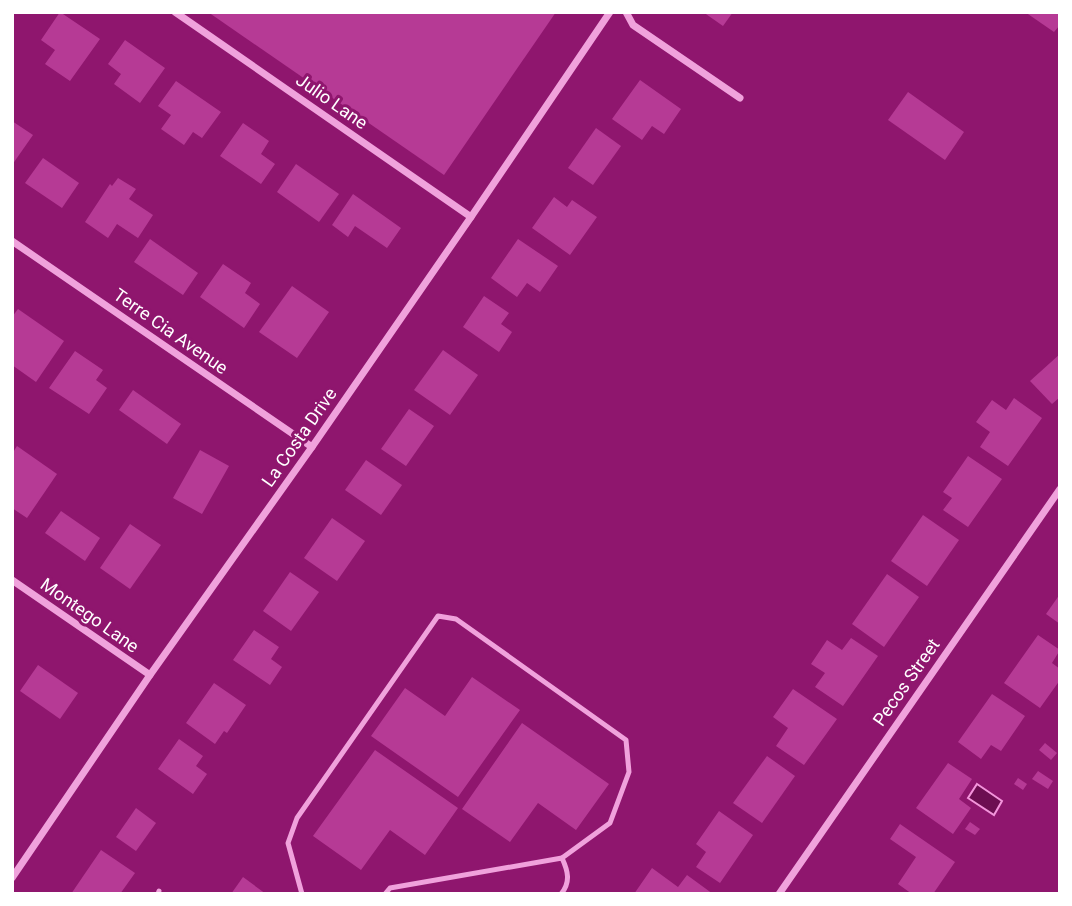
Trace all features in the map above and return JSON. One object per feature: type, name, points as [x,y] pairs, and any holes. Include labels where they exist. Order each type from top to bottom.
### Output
[{"type":"street","name":"Julio Lane","points":[[175,12],[471,216]]},
{"type":"street","name":"La Costa Drive","points":[[12,878],[610,12]]},
{"type":"street","points":[[626,12],[633,25],[740,98]]},
{"type":"street","name":"Terre Cia Avenue","points":[[12,241],[312,447]]},
{"type":"street","name":"Pecos Street","points":[[779,894],[1060,489]]},
{"type":"street","name":"Montego Lane","points":[[12,580],[150,675]]},
{"type":"lane","points":[[302,894],[288,843],[297,818],[438,616],[456,619],[626,740],[629,772],[610,823],[562,858],[390,888],[385,894]]},
{"type":"lane","points":[[561,894],[566,888],[569,872],[562,858]]},
{"type":"shaded area","points":[[977,784],[1002,801],[994,815],[968,798]]},
{"type":"building","points":[[60,12],[100,39],[70,81],[45,64],[55,50],[41,40]]},
{"type":"building","points":[[208,12],[556,12],[444,175]]},
{"type":"building","points":[[703,12],[733,12],[723,26]]},
{"type":"building","points":[[1025,12],[1060,12],[1060,25],[1054,32]]},
{"type":"building","points":[[125,40],[165,68],[140,103],[114,84],[121,74],[108,64]]},
{"type":"building","points":[[640,80],[681,109],[664,134],[652,126],[642,140],[612,119]]},
{"type":"building","points":[[176,81],[221,112],[202,138],[193,132],[184,145],[161,129],[171,115],[158,106]]},
{"type":"building","points":[[908,92],[964,132],[945,160],[888,120]]},
{"type":"building","points":[[12,121],[33,135],[12,165]]},
{"type":"building","points":[[243,123],[269,141],[261,154],[275,164],[261,184],[220,156]]},
{"type":"building","points":[[596,128],[621,146],[593,185],[568,168]]},
{"type":"building","points":[[43,158],[79,183],[62,208],[25,183]]},
{"type":"building","points":[[296,164],[339,194],[319,222],[277,192]]},
{"type":"building","points":[[118,178],[136,189],[129,199],[153,215],[138,238],[117,224],[108,238],[85,222],[110,184],[112,186]]},
{"type":"building","points":[[353,194],[401,228],[387,248],[355,226],[348,237],[332,225]]},
{"type":"building","points":[[554,197],[567,207],[572,200],[597,217],[570,255],[532,228]]},
{"type":"building","points":[[150,239],[198,273],[183,295],[134,262]]},
{"type":"building","points":[[518,239],[558,266],[540,292],[527,283],[517,297],[491,278]]},
{"type":"building","points":[[223,264],[251,283],[245,293],[260,304],[244,328],[200,297]]},
{"type":"building","points":[[292,286],[329,312],[297,358],[259,332]]},
{"type":"building","points":[[484,296],[509,313],[501,324],[512,332],[499,352],[463,327]]},
{"type":"building","points":[[18,309],[64,341],[36,382],[12,365],[12,317]]},
{"type":"building","points":[[443,350],[478,375],[450,415],[414,390]]},
{"type":"building","points":[[75,351],[103,370],[96,380],[107,388],[89,414],[49,388]]},
{"type":"building","points":[[1060,354],[1060,397],[1052,404],[1030,381]]},
{"type":"building","points":[[133,390],[181,424],[167,444],[119,410]]},
{"type":"building","points":[[1014,398],[1042,418],[1008,466],[980,447],[990,432],[976,422],[992,400],[1006,410]]},
{"type":"building","points":[[409,409],[434,426],[406,466],[381,449]]},
{"type":"building","points":[[17,446],[57,474],[27,518],[12,508],[12,454]]},
{"type":"building","points":[[200,450],[229,466],[202,514],[173,498]]},
{"type":"building","points":[[968,456],[1002,479],[968,527],[943,510],[952,498],[943,492]]},
{"type":"building","points":[[366,460],[402,485],[381,515],[345,490]]},
{"type":"building","points":[[61,511],[100,538],[85,561],[45,533]]},
{"type":"building","points":[[923,515],[959,540],[927,586],[891,561]]},
{"type":"building","points":[[332,518],[365,541],[337,581],[304,558]]},
{"type":"building","points":[[130,524],[161,545],[130,589],[100,568]]},
{"type":"building","points":[[290,572],[319,592],[291,631],[263,611]]},
{"type":"building","points":[[887,574],[919,597],[884,647],[852,624]]},
{"type":"building","points":[[1060,594],[1060,624],[1046,614]]},
{"type":"building","points":[[254,630],[279,647],[271,659],[282,667],[270,685],[233,660]]},
{"type":"building","points":[[1038,635],[1060,650],[1052,663],[1060,669],[1060,680],[1040,708],[1004,683]]},
{"type":"building","points":[[851,638],[878,656],[843,706],[815,687],[825,673],[811,664],[827,640],[842,650]]},
{"type":"building","points":[[38,665],[78,693],[60,719],[20,691]]},
{"type":"building","points":[[472,677],[520,710],[458,797],[371,736],[405,688],[445,716]]},
{"type":"building","points":[[214,683],[246,705],[227,733],[224,731],[215,744],[186,723]]},
{"type":"building","points":[[793,689],[837,719],[804,765],[776,746],[788,728],[773,717]]},
{"type":"building","points":[[992,694],[1025,716],[1001,751],[991,745],[981,759],[958,742]]},
{"type":"building","points":[[522,723],[609,784],[576,830],[538,803],[510,842],[462,809]]},
{"type":"building","points":[[179,739],[203,756],[196,766],[207,774],[193,794],[158,769]]},
{"type":"building","points":[[1045,743],[1057,753],[1051,760],[1039,750]]},
{"type":"building","points":[[375,750],[458,808],[425,855],[390,830],[361,870],[313,836]]},
{"type":"building","points":[[767,756],[795,776],[762,823],[733,803]]},
{"type":"building","points":[[948,763],[972,779],[959,799],[971,808],[953,834],[916,808]]},
{"type":"building","points":[[1038,771],[1053,781],[1048,789],[1032,779]]},
{"type":"building","points":[[1018,778],[1027,784],[1023,790],[1014,784]]},
{"type":"building","points":[[136,808],[156,823],[136,851],[116,837]]},
{"type":"building","points":[[719,811],[753,835],[720,883],[696,867],[706,852],[696,844]]},
{"type":"building","points":[[970,822],[980,829],[975,835],[965,829]]},
{"type":"building","points":[[900,824],[955,862],[933,894],[912,894],[898,884],[916,857],[890,839]]},
{"type":"building","points":[[101,850],[135,873],[120,894],[71,894]]},
{"type":"building","points":[[652,868],[678,887],[687,875],[713,894],[634,894]]},
{"type":"building","points":[[243,877],[266,894],[231,894]]}]
